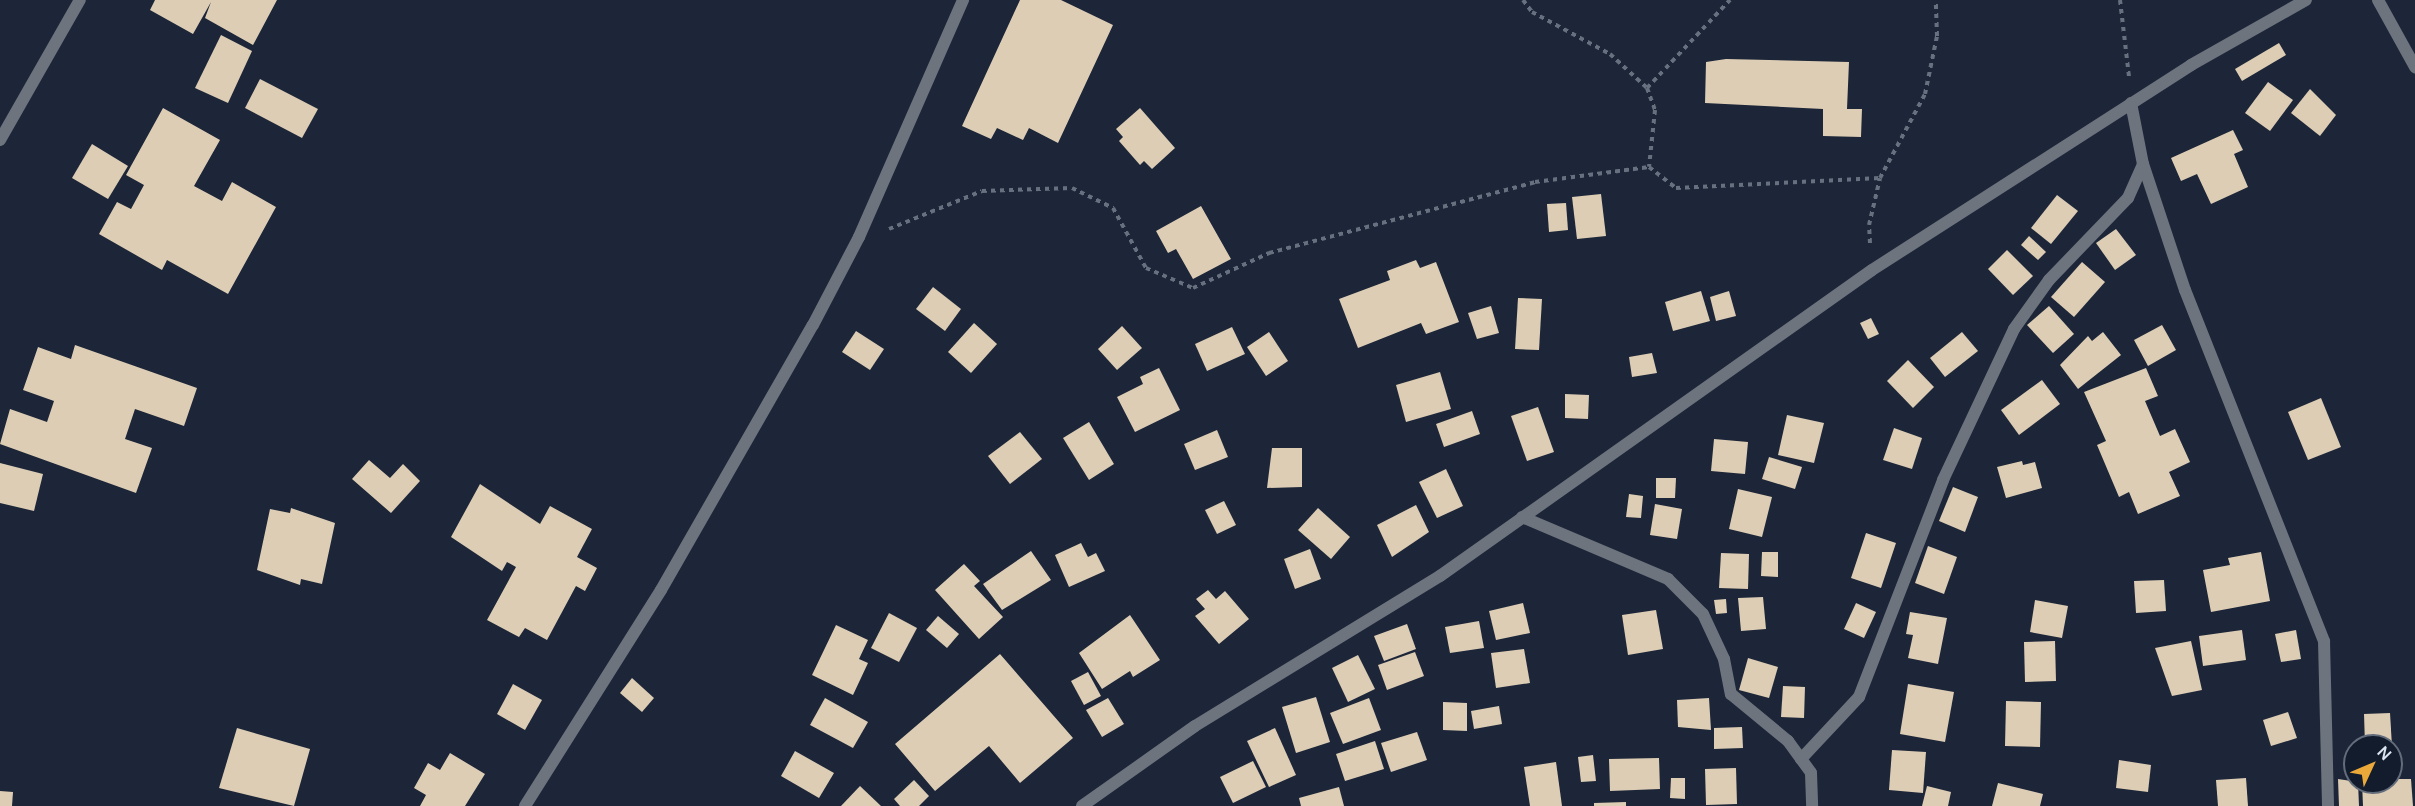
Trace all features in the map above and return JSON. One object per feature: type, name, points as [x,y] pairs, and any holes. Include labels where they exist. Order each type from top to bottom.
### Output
[{"type":"street","points":[[0,140],[80,0]]},
{"type":"street","points":[[525,806],[661,590],[859,237],[963,0]]},
{"type":"street","points":[[1082,806],[1196,726],[1440,576],[1872,270],[2131,103],[2306,0]]},
{"type":"street","points":[[2378,0],[2415,67]]},
{"type":"street","points":[[2131,103],[2143,165],[2254,471],[2311,599],[2324,642],[2328,806]]},
{"type":"street","points":[[1801,759],[1858,698],[1943,480],[2014,329],[2049,280],[2128,198],[2143,165]]},
{"type":"street","points":[[1522,517],[1668,579],[1703,614],[1724,659],[1731,694],[1773,726],[1810,773],[1812,806]]},
{"type":"path","points":[[1523,0],[1532,12],[1610,54],[1647,88],[1655,110],[1649,166]]},
{"type":"path","points":[[1647,88],[1730,0]]},
{"type":"path","points":[[1872,270],[1869,225],[1880,178],[1925,94],[1937,36],[1936,0]]},
{"type":"path","points":[[2120,0],[2131,103]]},
{"type":"path","points":[[859,237],[982,191],[1072,188],[1113,208],[1146,268],[1193,288],[1269,253],[1380,220],[1535,182],[1649,166],[1676,188],[1880,178]]},
{"type":"building","points":[[155,0],[277,0],[253,45],[205,18],[211,2],[193,34],[150,10]]},
{"type":"building","points":[[1020,0],[1061,0],[1113,25],[1058,143],[1029,128],[1023,140],[997,128],[991,139],[962,126]]},
{"type":"building","points":[[221,35],[252,51],[228,103],[195,88]]},
{"type":"building","points":[[2279,43],[2286,55],[2242,81],[2235,69]]},
{"type":"building","points":[[1726,59],[1849,62],[1847,109],[1862,109],[1861,137],[1823,136],[1823,109],[1705,103],[1706,62]]},
{"type":"building","points":[[260,79],[318,109],[302,138],[245,108]]},
{"type":"building","points":[[2268,82],[2293,100],[2270,131],[2245,113]]},
{"type":"building","points":[[2310,89],[2336,115],[2320,136],[2291,113]]},
{"type":"building","points":[[163,108],[220,140],[194,186],[222,201],[232,182],[276,207],[228,294],[167,260],[162,270],[99,234],[117,202],[131,209],[144,185],[126,175]]},
{"type":"building","points":[[1140,108],[1175,148],[1152,169],[1144,161],[1140,165],[1119,141],[1123,137],[1116,129]]},
{"type":"building","points":[[2233,130],[2243,150],[2234,154],[2248,187],[2211,204],[2197,174],[2181,181],[2171,158]]},
{"type":"building","points":[[92,144],[128,166],[108,199],[72,178]]},
{"type":"building","points":[[1601,194],[1606,236],[1577,239],[1572,197]]},
{"type":"building","points":[[2057,195],[2078,211],[2051,244],[2031,228]]},
{"type":"building","points":[[1566,203],[1568,230],[1549,232],[1547,204]]},
{"type":"building","points":[[1201,206],[1231,259],[1193,279],[1176,249],[1168,253],[1156,231]]},
{"type":"building","points":[[2116,229],[2136,255],[2115,270],[2096,243]]},
{"type":"building","points":[[2029,236],[2046,252],[2038,260],[2021,245]]},
{"type":"building","points":[[2007,250],[2033,276],[2013,295],[1988,269]]},
{"type":"building","points":[[1416,260],[1420,268],[1436,262],[1459,322],[1426,334],[1421,323],[1358,348],[1339,299],[1390,280],[1387,271]]},
{"type":"building","points":[[2082,262],[2105,282],[2074,317],[2051,297]]},
{"type":"building","points":[[933,287],[961,309],[945,331],[916,309]]},
{"type":"building","points":[[1701,291],[1710,321],[1673,331],[1665,302]]},
{"type":"building","points":[[1729,291],[1736,316],[1716,321],[1710,297]]},
{"type":"building","points":[[1518,298],[1542,299],[1539,350],[1515,349]]},
{"type":"building","points":[[1491,306],[1499,333],[1477,339],[1468,313]]},
{"type":"building","points":[[2049,306],[2074,334],[2053,353],[2027,325]]},
{"type":"building","points":[[1871,318],[1879,334],[1868,339],[1860,323]]},
{"type":"building","points":[[974,323],[997,344],[971,373],[948,352]]},
{"type":"building","points":[[2162,325],[2176,350],[2148,366],[2134,340]]},
{"type":"building","points":[[1122,326],[1142,348],[1117,370],[1098,349]]},
{"type":"building","points":[[1232,327],[1245,354],[1207,371],[1195,344]]},
{"type":"building","points":[[856,331],[884,349],[870,370],[842,352]]},
{"type":"building","points":[[1269,332],[1288,361],[1266,376],[1247,347]]},
{"type":"building","points":[[1962,332],[1978,351],[1945,377],[1930,358]]},
{"type":"building","points":[[2103,332],[2121,355],[2078,389],[2060,365],[2088,336],[2092,341]]},
{"type":"building","points":[[75,345],[197,388],[184,426],[135,409],[125,439],[152,448],[136,493],[0,444],[10,409],[47,422],[54,401],[23,390],[38,347],[71,359]]},
{"type":"building","points":[[1652,353],[1657,373],[1632,377],[1629,357]]},
{"type":"building","points":[[1908,360],[1934,387],[1913,408],[1887,381]]},
{"type":"building","points":[[1159,368],[1180,410],[1135,432],[1117,397],[1143,384],[1140,377]]},
{"type":"building","points":[[2146,368],[2158,396],[2145,401],[2160,436],[2175,429],[2190,462],[2169,472],[2180,496],[2138,514],[2129,492],[2119,497],[2097,445],[2106,441],[2084,392]]},
{"type":"building","points":[[1440,372],[1451,409],[1406,422],[1396,385]]},
{"type":"building","points":[[2042,380],[2060,404],[2019,435],[2001,410]]},
{"type":"building","points":[[1565,394],[1589,395],[1588,419],[1565,418]]},
{"type":"building","points":[[2321,398],[2341,447],[2308,460],[2288,412]]},
{"type":"building","points":[[1538,407],[1554,452],[1527,461],[1511,416]]},
{"type":"building","points":[[1472,411],[1480,434],[1444,447],[1436,424]]},
{"type":"building","points":[[1787,415],[1824,423],[1814,463],[1778,455]]},
{"type":"building","points":[[1089,422],[1114,464],[1089,480],[1063,438]]},
{"type":"building","points":[[1894,428],[1922,438],[1912,469],[1883,460]]},
{"type":"building","points":[[1217,430],[1228,457],[1195,470],[1184,444]]},
{"type":"building","points":[[1020,432],[1042,459],[1010,484],[988,456]]},
{"type":"building","points":[[1714,439],[1748,442],[1745,474],[1711,471]]},
{"type":"building","points":[[1272,448],[1302,448],[1302,487],[1267,488]]},
{"type":"building","points":[[1769,457],[1802,467],[1795,489],[1762,479]]},
{"type":"building","points":[[369,460],[390,478],[403,464],[420,481],[391,513],[352,479]]},
{"type":"building","points":[[2022,461],[2023,465],[2035,462],[2042,488],[2006,498],[1997,467]]},
{"type":"building","points":[[0,463],[43,474],[34,511],[0,503]]},
{"type":"building","points":[[1446,469],[1463,506],[1437,518],[1419,482]]},
{"type":"building","points":[[1656,478],[1676,478],[1675,498],[1656,498]]},
{"type":"building","points":[[480,484],[540,524],[550,506],[592,529],[577,557],[597,568],[585,591],[576,586],[547,640],[525,628],[519,637],[487,620],[516,567],[507,562],[502,571],[451,537]]},
{"type":"building","points":[[1953,487],[1978,497],[1965,532],[1939,521]]},
{"type":"building","points":[[1738,489],[1772,497],[1762,537],[1729,529]]},
{"type":"building","points":[[1629,494],[1643,496],[1641,518],[1626,517]]},
{"type":"building","points":[[1224,501],[1236,525],[1217,534],[1205,510]]},
{"type":"building","points":[[1655,504],[1682,509],[1677,539],[1650,535]]},
{"type":"building","points":[[1416,505],[1429,532],[1392,557],[1377,525]]},
{"type":"building","points":[[291,508],[335,523],[322,584],[301,579],[300,585],[257,570],[270,509],[290,513]]},
{"type":"building","points":[[1318,508],[1350,537],[1331,559],[1298,530]]},
{"type":"building","points":[[1866,533],[1896,543],[1881,588],[1851,578]]},
{"type":"building","points":[[1081,543],[1088,557],[1096,553],[1105,571],[1069,587],[1055,555]]},
{"type":"building","points":[[1928,546],[1957,557],[1944,594],[1915,583]]},
{"type":"building","points":[[1310,549],[1321,579],[1295,589],[1284,559]]},
{"type":"building","points":[[1031,551],[1051,580],[1002,610],[983,584]]},
{"type":"building","points":[[1762,552],[1778,552],[1778,577],[1761,576]]},
{"type":"building","points":[[2261,552],[2270,601],[2211,612],[2203,570],[2230,565],[2228,558]]},
{"type":"building","points":[[1721,553],[1749,554],[1748,589],[1719,588]]},
{"type":"building","points":[[964,564],[980,581],[974,586],[1003,617],[979,639],[935,590]]},
{"type":"building","points":[[2164,580],[2166,611],[2136,613],[2134,581]]},
{"type":"building","points":[[1208,590],[1216,599],[1225,591],[1249,619],[1219,644],[1195,616],[1205,609],[1196,599]]},
{"type":"building","points":[[1763,597],[1766,629],[1741,631],[1738,598]]},
{"type":"building","points":[[1726,599],[1727,613],[1716,614],[1714,600]]},
{"type":"building","points":[[2035,600],[2068,606],[2062,638],[2030,632]]},
{"type":"building","points":[[1523,603],[1530,633],[1496,640],[1489,611]]},
{"type":"building","points":[[1856,603],[1876,612],[1864,638],[1844,629]]},
{"type":"building","points":[[1656,610],[1663,649],[1628,655],[1622,615]]},
{"type":"building","points":[[1910,612],[1947,618],[1938,664],[1908,658],[1913,635],[1906,634]]},
{"type":"building","points":[[889,613],[917,628],[899,662],[871,648]]},
{"type":"building","points":[[1130,615],[1160,660],[1133,677],[1130,671],[1102,689],[1079,653]]},
{"type":"building","points":[[938,616],[959,634],[947,648],[926,630]]},
{"type":"building","points":[[1479,621],[1484,648],[1450,653],[1445,627]]},
{"type":"building","points":[[1407,624],[1416,649],[1384,661],[1374,636]]},
{"type":"building","points":[[836,625],[868,640],[859,659],[868,663],[853,695],[812,675]]},
{"type":"building","points":[[2242,630],[2246,660],[2203,666],[2199,636]]},
{"type":"building","points":[[2296,630],[2301,659],[2281,662],[2275,634]]},
{"type":"building","points":[[2055,641],[2056,681],[2025,682],[2024,642]]},
{"type":"building","points":[[2191,641],[2202,690],[2172,696],[2155,648]]},
{"type":"building","points":[[1524,649],[1530,683],[1496,688],[1491,653]]},
{"type":"building","points":[[1415,652],[1424,676],[1387,690],[1378,665]]},
{"type":"building","points":[[1000,654],[1073,738],[1020,783],[989,746],[935,791],[895,744]]},
{"type":"building","points":[[1358,655],[1375,689],[1348,702],[1332,668]]},
{"type":"building","points":[[1748,658],[1778,667],[1769,698],[1739,690]]},
{"type":"building","points":[[1088,672],[1101,696],[1084,705],[1071,681]]},
{"type":"building","points":[[632,678],[654,698],[642,712],[620,693]]},
{"type":"building","points":[[513,684],[542,700],[525,730],[497,714]]},
{"type":"building","points":[[1908,684],[1954,692],[1945,742],[1900,734]]},
{"type":"building","points":[[1783,686],[1805,687],[1804,718],[1781,717]]},
{"type":"building","points":[[1316,697],[1330,742],[1296,753],[1282,707]]},
{"type":"building","points":[[825,698],[868,722],[853,748],[810,725]]},
{"type":"building","points":[[1108,698],[1124,724],[1102,737],[1086,710]]},
{"type":"building","points":[[1369,698],[1381,730],[1343,744],[1330,713]]},
{"type":"building","points":[[1709,698],[1711,730],[1678,727],[1677,700]]},
{"type":"building","points":[[2006,701],[2041,702],[2040,747],[2005,746]]},
{"type":"building","points":[[1443,702],[1467,703],[1467,731],[1443,730]]},
{"type":"building","points":[[1499,706],[1502,724],[1474,729],[1471,711]]},
{"type":"building","points":[[2288,712],[2297,738],[2271,746],[2263,720]]},
{"type":"building","points":[[2390,713],[2391,734],[2365,734],[2364,714]]},
{"type":"building","points":[[1742,727],[1743,748],[1714,749],[1714,728]]},
{"type":"building","points":[[237,728],[310,749],[294,806],[219,788]]},
{"type":"building","points":[[1275,728],[1296,775],[1269,787],[1247,741]]},
{"type":"building","points":[[1417,732],[1427,760],[1391,772],[1381,743]]},
{"type":"building","points":[[1375,741],[1384,769],[1345,781],[1336,754]]},
{"type":"building","points":[[1892,750],[1926,752],[1923,793],[1889,790]]},
{"type":"building","points":[[795,751],[834,773],[819,798],[781,776]]},
{"type":"building","points":[[450,753],[485,774],[465,806],[420,806],[426,795],[414,788],[428,763],[440,770]]},
{"type":"building","points":[[1593,755],[1596,781],[1581,782],[1578,757]]},
{"type":"building","points":[[1659,758],[1660,789],[1610,791],[1609,759]]},
{"type":"building","points":[[2119,760],[2151,765],[2148,792],[2116,788]]},
{"type":"building","points":[[1253,761],[1266,787],[1233,803],[1220,777]]},
{"type":"building","points":[[1556,762],[1562,806],[1530,806],[1524,767]]},
{"type":"building","points":[[1736,768],[1737,804],[1706,805],[1705,769]]},
{"type":"building","points":[[1671,778],[1685,778],[1685,799],[1670,798]]},
{"type":"building","points":[[2246,778],[2248,806],[2218,806],[2216,780]]},
{"type":"building","points":[[2338,779],[2343,780],[2343,794],[2358,794],[2359,806],[2339,806]]},
{"type":"building","points":[[2403,779],[2411,779],[2413,806],[2363,806],[2362,794],[2403,794]]},
{"type":"building","points":[[914,780],[929,796],[919,806],[900,806],[894,799]]},
{"type":"building","points":[[1998,783],[2043,794],[2040,806],[1992,806]]},
{"type":"building","points":[[860,786],[881,806],[841,806]]},
{"type":"building","points":[[1927,786],[1951,792],[1948,806],[1922,806]]},
{"type":"building","points":[[1339,787],[1344,806],[1301,806],[1299,798]]},
{"type":"building","points":[[0,791],[13,792],[12,806],[0,806]]},
{"type":"building","points":[[1626,802],[1626,806],[1594,806],[1594,803]]}]
